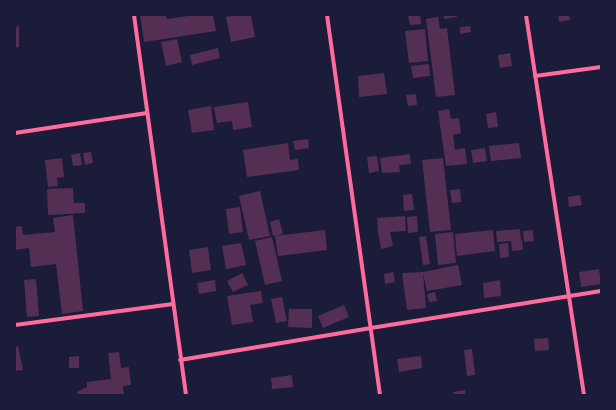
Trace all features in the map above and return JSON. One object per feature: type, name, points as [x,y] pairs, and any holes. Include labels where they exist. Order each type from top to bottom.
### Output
[{"type":"street","points":[[134,15],[186,395]]},
{"type":"street","points":[[327,15],[380,395]]},
{"type":"street","points":[[526,15],[584,395]]},
{"type":"street","points":[[535,76],[601,67]]},
{"type":"street","points":[[15,133],[147,113]]},
{"type":"street","points":[[180,360],[601,291]]},
{"type":"street","points":[[15,325],[173,304]]},
{"type":"building","points":[[140,15],[166,15],[167,19],[195,15],[213,15],[216,31],[144,42]]},
{"type":"building","points":[[235,15],[251,15],[255,37],[231,42],[226,17]]},
{"type":"building","points":[[408,15],[420,15],[421,24],[410,25]]},
{"type":"building","points":[[444,15],[457,15],[457,17],[444,19]]},
{"type":"building","points":[[558,15],[569,15],[570,20],[559,22]]},
{"type":"building","points":[[438,17],[440,29],[447,28],[455,95],[436,97],[426,19]]},
{"type":"building","points":[[19,26],[19,47],[15,48],[15,27]]},
{"type":"building","points":[[470,26],[471,32],[460,34],[460,27]]},
{"type":"building","points":[[425,29],[428,61],[409,63],[405,31]]},
{"type":"building","points":[[177,39],[182,62],[166,66],[161,42]]},
{"type":"building","points":[[218,48],[220,58],[192,65],[190,55]]},
{"type":"building","points":[[510,53],[512,66],[500,68],[498,55]]},
{"type":"building","points":[[429,64],[430,76],[413,78],[411,66]]},
{"type":"building","points":[[384,73],[387,94],[359,97],[358,76]]},
{"type":"building","points":[[416,94],[417,105],[408,106],[406,95]]},
{"type":"building","points":[[248,102],[252,127],[233,130],[232,121],[217,123],[214,107]]},
{"type":"building","points":[[211,106],[214,130],[192,133],[188,110]]},
{"type":"building","points":[[449,109],[451,119],[459,118],[461,133],[453,135],[455,150],[465,148],[467,164],[446,166],[438,111]]},
{"type":"building","points":[[496,112],[498,127],[488,128],[486,114]]},
{"type":"building","points":[[308,139],[309,148],[295,150],[293,141]]},
{"type":"building","points":[[288,143],[290,160],[298,159],[299,170],[247,177],[243,150]]},
{"type":"building","points":[[519,143],[521,158],[491,161],[489,146]]},
{"type":"building","points":[[485,148],[487,161],[473,163],[471,150]]},
{"type":"building","points":[[91,152],[93,163],[85,165],[83,153]]},
{"type":"building","points":[[80,153],[82,165],[73,166],[71,155]]},
{"type":"building","points":[[410,154],[411,164],[399,165],[400,172],[382,173],[380,158]]},
{"type":"building","points":[[377,156],[379,171],[369,173],[367,157]]},
{"type":"building","points":[[62,158],[64,177],[57,178],[58,186],[48,187],[45,160]]},
{"type":"building","points":[[443,158],[451,230],[430,232],[422,160]]},
{"type":"building","points":[[73,188],[74,203],[85,203],[85,213],[48,215],[47,189]]},
{"type":"building","points":[[460,189],[461,202],[452,203],[450,190]]},
{"type":"building","points":[[260,191],[270,236],[249,240],[239,196]]},
{"type":"building","points":[[412,194],[414,210],[404,211],[403,195]]},
{"type":"building","points":[[580,195],[582,205],[569,207],[568,197]]},
{"type":"building","points":[[240,207],[243,232],[229,234],[226,209]]},
{"type":"building","points":[[73,215],[83,311],[62,314],[56,264],[31,267],[29,248],[15,250],[15,227],[22,226],[23,235],[55,232],[53,218]]},
{"type":"building","points":[[405,216],[406,231],[390,232],[393,246],[381,249],[377,218]]},
{"type":"building","points":[[417,216],[418,232],[408,233],[407,217]]},
{"type":"building","points":[[279,219],[283,234],[273,236],[270,222]]},
{"type":"building","points":[[520,229],[523,250],[512,251],[511,241],[497,242],[496,231]]},
{"type":"building","points":[[325,230],[327,250],[278,256],[275,236]]},
{"type":"building","points":[[493,230],[495,251],[457,256],[455,234]]},
{"type":"building","points":[[533,230],[534,241],[524,242],[523,231]]},
{"type":"building","points":[[453,232],[456,263],[438,265],[435,234]]},
{"type":"building","points":[[426,236],[430,264],[423,265],[419,237]]},
{"type":"building","points":[[272,237],[282,281],[265,285],[255,241]]},
{"type":"building","points":[[241,243],[246,265],[226,269],[222,246]]},
{"type":"building","points":[[508,243],[509,257],[500,258],[499,244]]},
{"type":"building","points":[[208,247],[211,270],[192,273],[189,250]]},
{"type":"building","points":[[458,265],[462,285],[427,291],[423,273],[426,308],[407,310],[402,273],[423,272]]},
{"type":"building","points":[[599,269],[601,284],[581,287],[579,272]]},
{"type":"building","points":[[393,272],[395,282],[385,284],[384,274]]},
{"type":"building","points":[[242,273],[248,285],[233,292],[227,281]]},
{"type":"building","points":[[36,279],[39,316],[27,317],[24,280]]},
{"type":"building","points":[[215,280],[216,291],[199,294],[197,283]]},
{"type":"building","points":[[500,280],[501,296],[484,298],[483,283]]},
{"type":"building","points":[[261,291],[263,303],[250,305],[253,322],[232,325],[227,296]]},
{"type":"building","points":[[435,292],[437,301],[429,302],[427,294]]},
{"type":"building","points":[[282,297],[287,321],[276,323],[271,299]]},
{"type":"building","points":[[344,305],[349,317],[323,328],[318,316]]},
{"type":"building","points":[[289,309],[312,309],[312,328],[288,327]]},
{"type":"building","points":[[548,338],[549,350],[535,351],[534,339]]},
{"type":"building","points":[[18,346],[23,370],[15,371],[15,347]]},
{"type":"building","points":[[472,349],[475,375],[467,376],[464,350]]},
{"type":"building","points":[[119,352],[121,368],[129,367],[131,385],[123,386],[124,395],[77,395],[77,392],[87,387],[87,382],[111,379],[108,353]]},
{"type":"building","points":[[79,356],[79,368],[69,368],[69,357]]},
{"type":"building","points":[[421,356],[422,368],[399,372],[397,359]]},
{"type":"building","points":[[292,375],[293,387],[272,389],[271,378]]},
{"type":"building","points":[[465,390],[465,395],[453,395],[453,392]]}]
